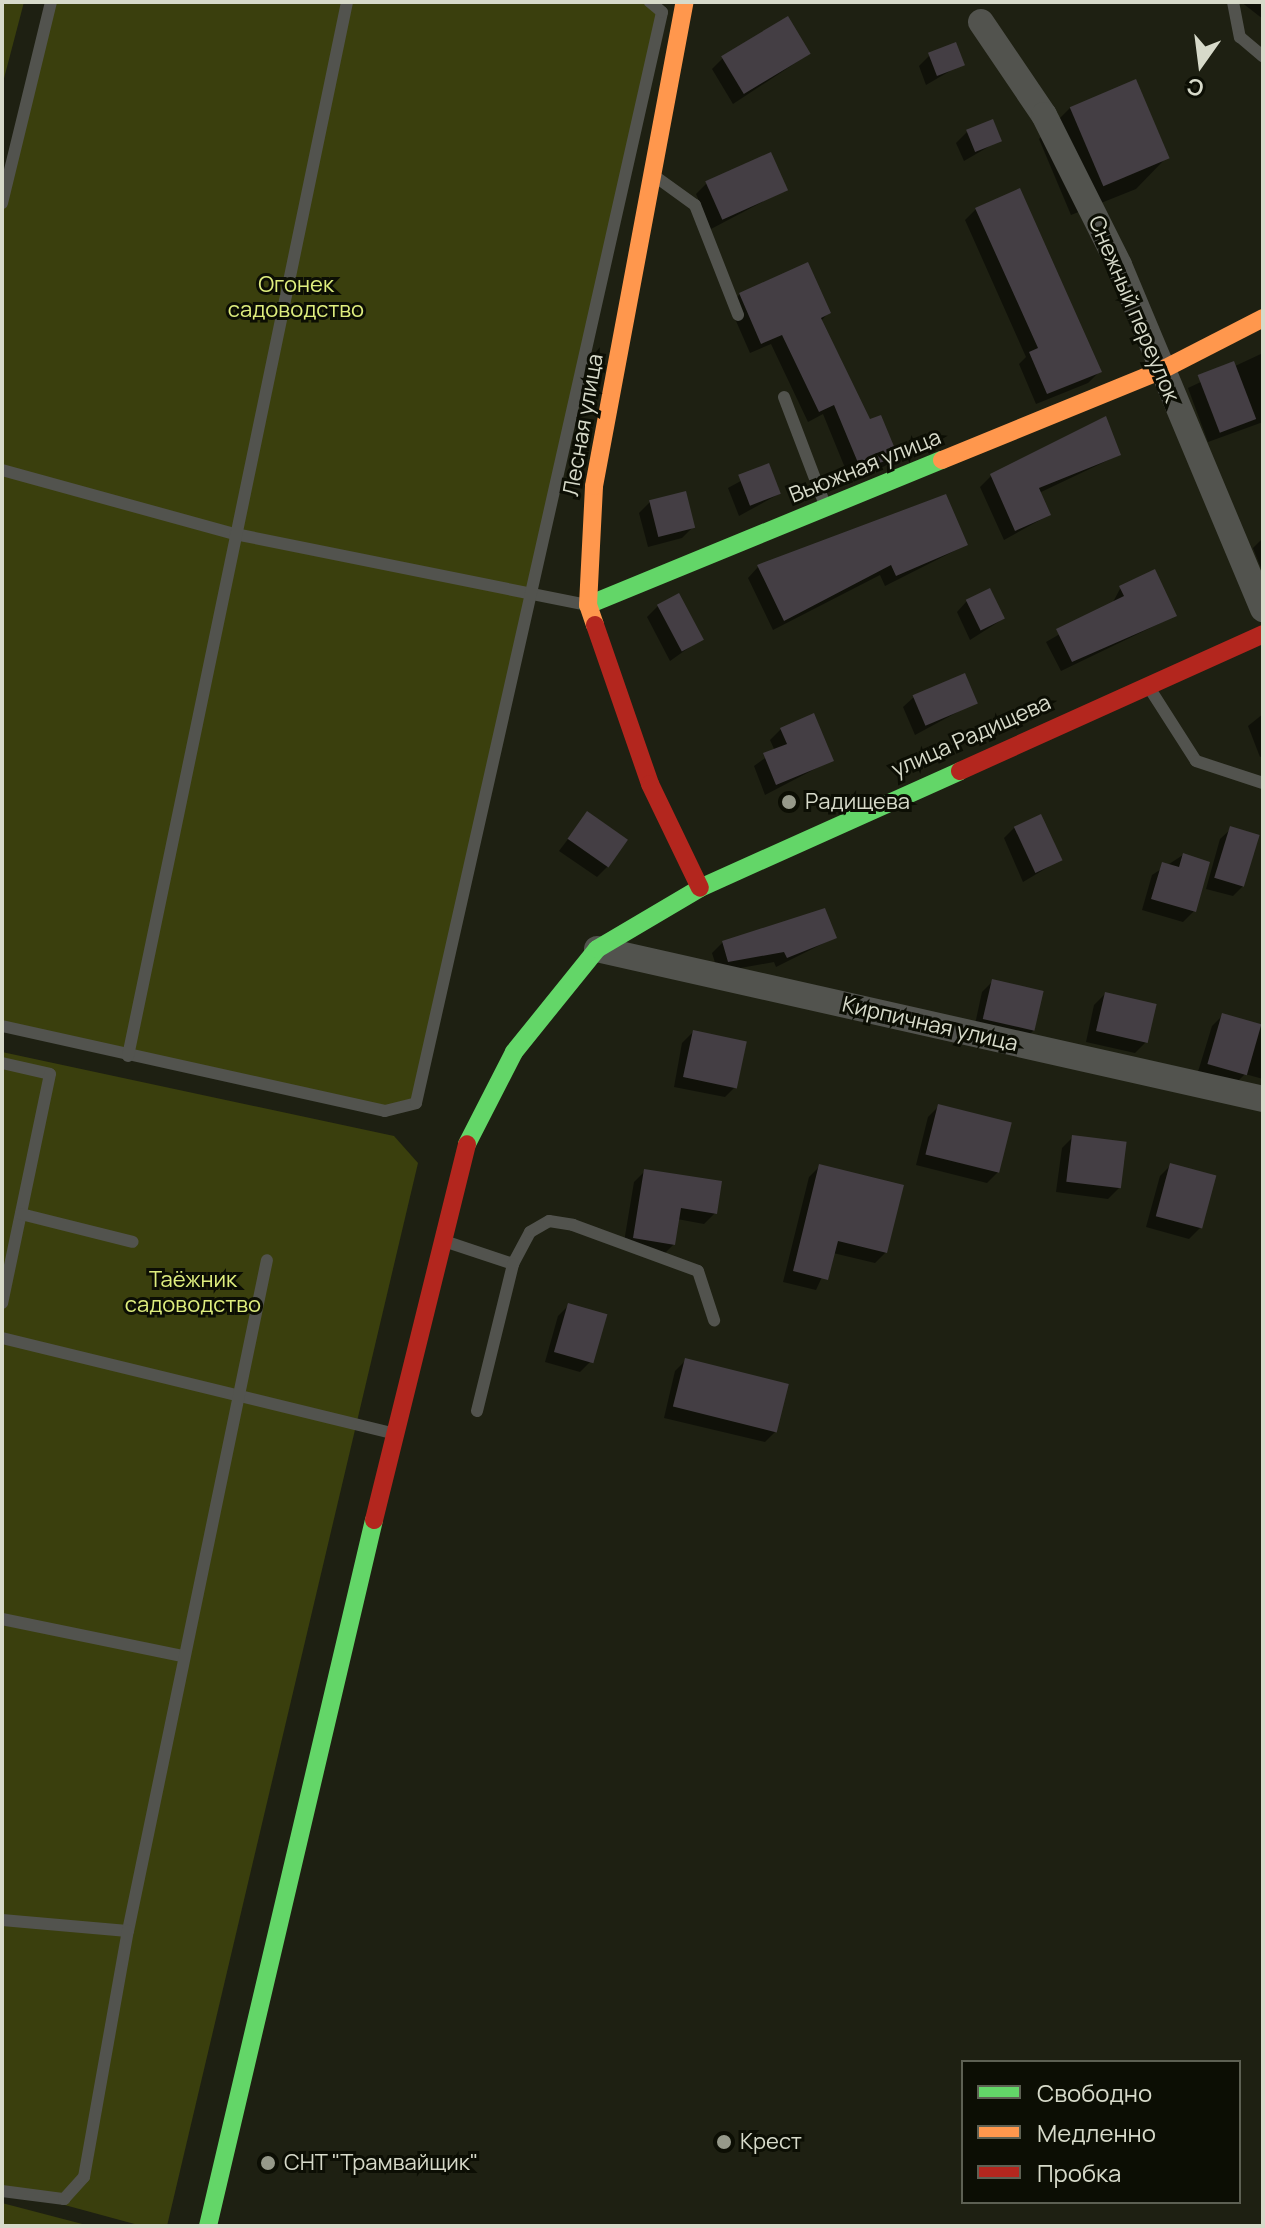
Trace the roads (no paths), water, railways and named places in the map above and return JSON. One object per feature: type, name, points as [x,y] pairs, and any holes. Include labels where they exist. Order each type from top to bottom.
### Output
[{"type":"street","name":"Лесная улица","points":[[685,2],[594,486],[588,605],[650,784],[700,888]]},
{"type":"street","name":"Снежный переулок","points":[[981,22],[1062,152],[1119,265],[1160,371],[1263,609]]},
{"type":"street","name":"Вьюжная улица","points":[[588,605],[1160,371],[1263,318]]},
{"type":"street","name":"улица Радищева","points":[[597,949],[700,888],[1263,634]]},
{"type":"street","name":"Кирпичная улица","points":[[597,949],[1263,1099]]},
{"type":"street","points":[[208,2226],[460,1157],[514,1052],[597,949]]},
{"type":"lane","points":[[2,203],[51,2]]},
{"type":"lane","points":[[128,1056],[347,2]]},
{"type":"lane","points":[[2,1026],[385,1111],[416,1103],[535,593],[662,12],[650,2]]},
{"type":"lane","points":[[1233,2],[1240,37],[1263,56]]},
{"type":"lane","points":[[653,175],[695,205],[738,315]]},
{"type":"lane","points":[[784,397],[826,508]]},
{"type":"lane","points":[[2,470],[235,534],[588,605]]},
{"type":"lane","points":[[1148,685],[1196,761],[1263,783]]},
{"type":"lane","points":[[2,1063],[50,1074],[2,1303]]},
{"type":"lane","points":[[21,1214],[133,1242]]},
{"type":"lane","points":[[477,1411],[513,1264],[530,1232],[549,1221],[573,1225],[698,1271],[714,1320]]},
{"type":"lane","points":[[440,1240],[513,1264]]},
{"type":"lane","points":[[2,2191],[64,2199],[84,2177],[182,1656],[235,1395],[267,1260]]},
{"type":"lane","points":[[2,1338],[395,1433]]},
{"type":"lane","points":[[2,1619],[182,1656]]},
{"type":"lane","points":[[2,1920],[128,1931]]},
{"type":"place","name":"Радищева","points":[[789,802]]},
{"type":"place","name":"Крест","points":[[724,2142]]},
{"type":"place","name":"СНТ \"Трамвайщик\"","points":[[268,2163]]},
{"type":"park label","name":"Огонек садоводство","points":[[296,296]]},
{"type":"park label","name":"Таёжник садоводство","points":[[193,1292]]}]
